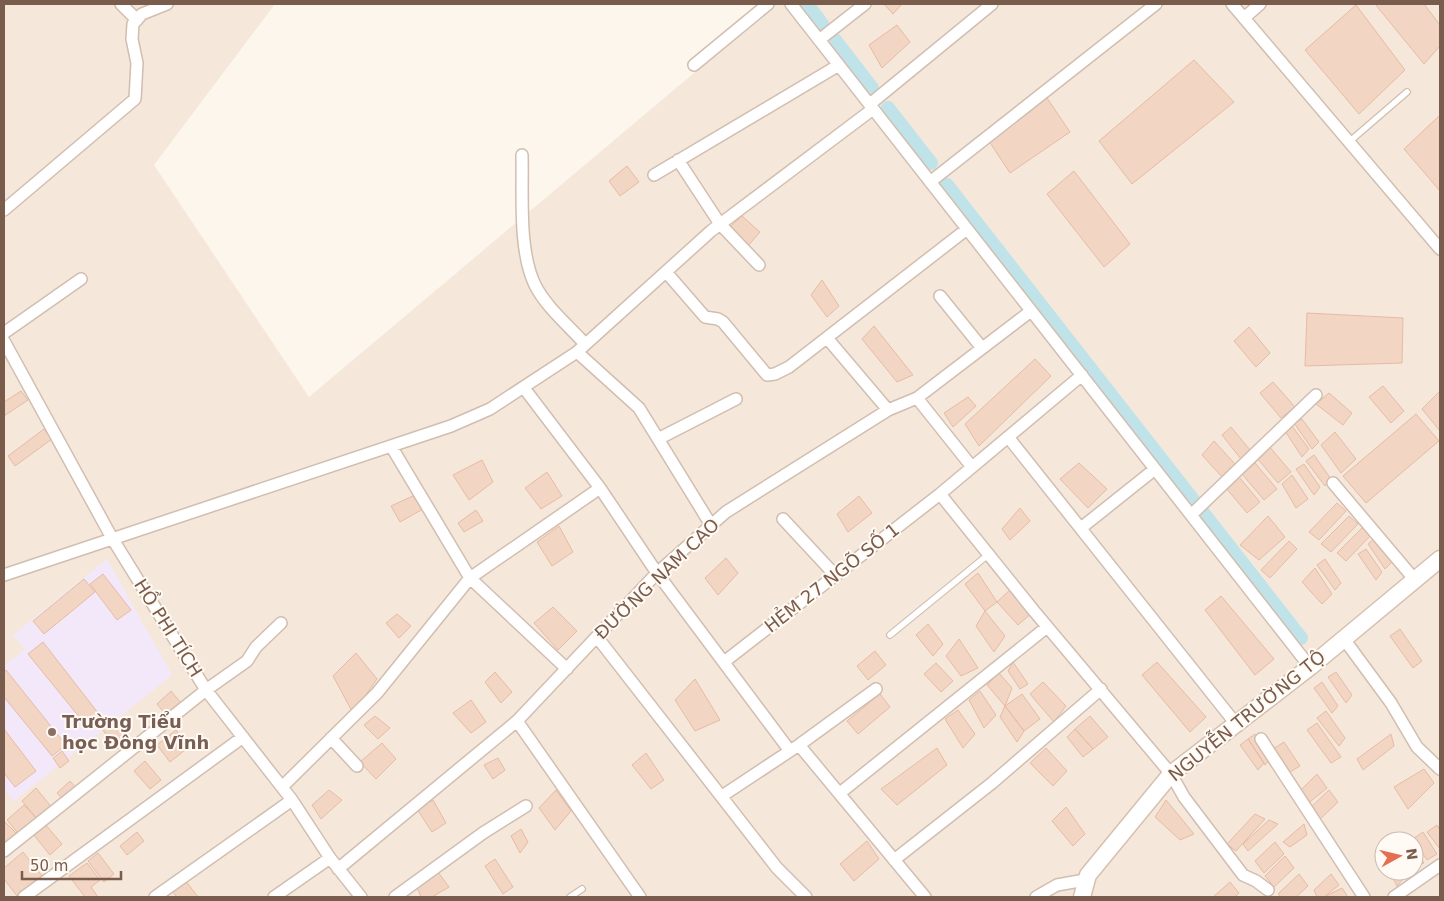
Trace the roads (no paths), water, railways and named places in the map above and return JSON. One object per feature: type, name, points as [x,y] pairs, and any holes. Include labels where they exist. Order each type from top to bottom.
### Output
[{"type":"main road","name":"NGUYỄN TRƯỜNG TỘ","points":[[1082,897],[1085,880],[1171,774],[1310,667],[1440,559]]},
{"type":"street","points":[[121,4],[137,20]]},
{"type":"street","points":[[4,210],[135,99],[137,64],[132,39],[133,24],[152,8],[167,4]]},
{"type":"street","points":[[694,65],[768,4]]},
{"type":"street","points":[[791,4],[1310,667]]},
{"type":"street","points":[[819,40],[865,4]]},
{"type":"street","points":[[4,575],[451,426],[490,409],[581,348],[720,224],[872,107],[992,4]]},
{"type":"street","points":[[930,182],[1156,4]]},
{"type":"street","points":[[1232,4],[1440,249]]},
{"type":"street","points":[[1244,18],[1260,4]]},
{"type":"street","points":[[654,175],[839,65]]},
{"type":"street","points":[[522,155],[524,233],[532,279],[539,292],[581,348],[639,408],[711,525]]},
{"type":"street","points":[[678,160],[720,224],[759,265]]},
{"type":"street","points":[[666,272],[705,317],[718,319],[722,322],[767,375],[775,374],[789,367],[967,229]]},
{"type":"street","points":[[4,340],[81,279]]},
{"type":"street","points":[[940,296],[982,348]]},
{"type":"street","name":"ĐƯỜNG NAM CAO","points":[[338,869],[517,721],[657,574],[726,512],[888,410],[917,398],[1031,311]]},
{"type":"street","points":[[826,338],[888,410]]},
{"type":"street","name":"HỒ PHI TÍCH","points":[[4,340],[112,538],[206,690],[244,736],[292,800],[330,858],[361,897]]},
{"type":"street","name":"HẺM 27 NGÕ SỐ 1","points":[[724,662],[940,494],[1082,375]]},
{"type":"street","points":[[524,388],[600,488],[657,574],[724,662],[795,748],[840,793],[925,897]]},
{"type":"street","points":[[1191,515],[1316,395]]},
{"type":"street","points":[[917,398],[972,467]]},
{"type":"street","points":[[658,439],[736,399]]},
{"type":"street","points":[[1008,437],[1236,724]]},
{"type":"street","points":[[391,446],[470,578],[567,669]]},
{"type":"street","points":[[1081,528],[1155,469]]},
{"type":"street","points":[[1333,483],[1415,580]]},
{"type":"street","points":[[282,787],[377,693],[470,578],[600,488]]},
{"type":"street","points":[[940,494],[1047,627],[1171,774],[1184,797],[1243,875],[1256,881],[1268,890]]},
{"type":"street","points":[[783,519],[836,576]]},
{"type":"street","points":[[4,851],[206,690],[247,661],[256,647],[281,623]]},
{"type":"street","points":[[840,793],[1047,627]]},
{"type":"street","points":[[597,637],[777,868],[806,897]]},
{"type":"street","points":[[1344,638],[1391,703],[1418,747],[1440,768]]},
{"type":"street","points":[[722,796],[795,748],[876,689]]},
{"type":"street","points":[[894,860],[1000,777],[1101,689]]},
{"type":"street","points":[[517,721],[640,897]]},
{"type":"street","points":[[24,897],[244,736]]},
{"type":"street","points":[[331,738],[357,766]]},
{"type":"street","points":[[1261,739],[1364,897]]},
{"type":"street","points":[[155,897],[292,800]]},
{"type":"street","points":[[395,897],[483,833],[526,806]]},
{"type":"street","points":[[274,897],[330,858]]},
{"type":"street","points":[[1394,897],[1440,865]]},
{"type":"street","points":[[1036,897],[1057,885],[1085,880]]},
{"type":"lane","points":[[1349,142],[1407,92]]},
{"type":"lane","points":[[890,635],[988,554]]},
{"type":"lane","points":[[570,897],[582,890]]},
{"type":"waterway","points":[[807,4],[822,24]]},
{"type":"waterway","points":[[835,40],[872,88]]},
{"type":"waterway","points":[[888,108],[931,163]]},
{"type":"waterway","points":[[947,185],[1301,638]]},
{"type":"place","name":"Trường Tiểu học Đông Vĩnh","points":[[52,732]]}]
